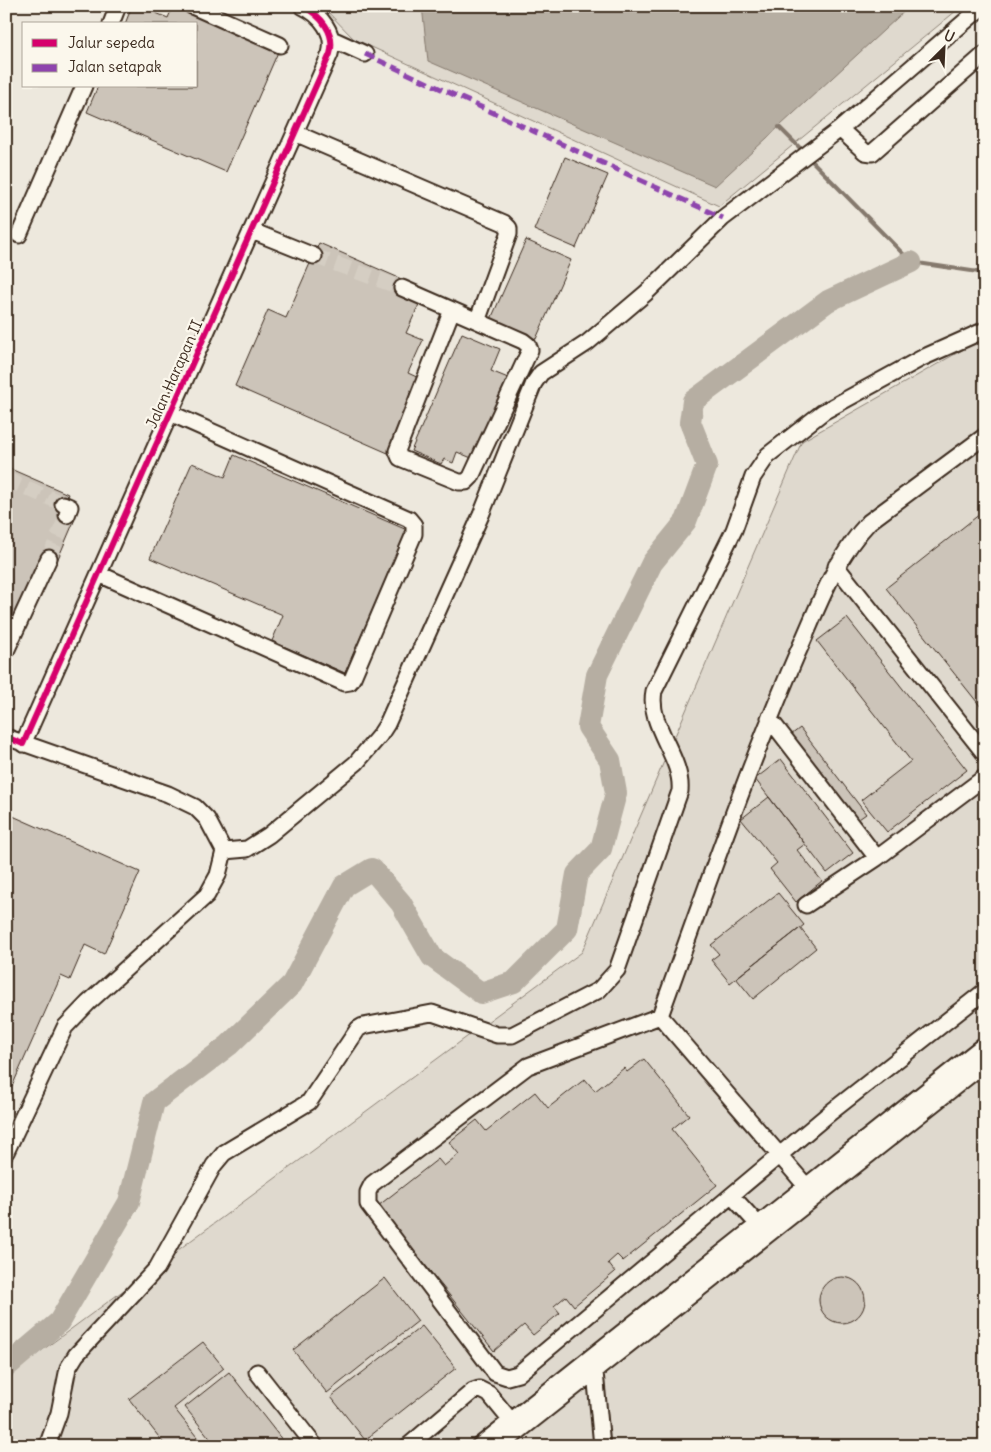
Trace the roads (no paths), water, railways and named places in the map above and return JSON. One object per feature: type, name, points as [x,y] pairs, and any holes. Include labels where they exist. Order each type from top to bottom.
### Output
[{"type":"street","points":[[112,22],[118,6]]},
{"type":"street","points":[[192,6],[280,46]]},
{"type":"street","points":[[224,851],[247,849],[270,835],[356,763],[384,730],[481,515],[531,390],[541,373],[587,343],[646,293],[723,218],[840,128],[983,6]]},
{"type":"street","points":[[304,7],[321,21],[332,39],[365,54]]},
{"type":"street","name":"Jalan Harapan II","points":[[23,744],[330,54],[332,39]]},
{"type":"street","points":[[840,128],[865,152],[872,153],[985,54]]},
{"type":"street","points":[[19,235],[83,88]]},
{"type":"street","points":[[295,133],[504,222],[509,228],[509,234],[479,316],[476,319]]},
{"type":"street","points":[[252,231],[314,256]]},
{"type":"street","points":[[402,288],[523,341],[530,350],[471,477],[466,482],[459,482],[400,458],[398,451],[452,310]]},
{"type":"street","points":[[47,1446],[59,1413],[68,1368],[72,1361],[88,1340],[157,1268],[214,1165],[224,1153],[309,1102],[358,1029],[363,1026],[432,1013],[497,1035],[512,1035],[599,990],[610,981],[617,970],[680,791],[677,771],[652,706],[654,691],[734,530],[757,470],[768,455],[823,412],[922,358],[985,330]]},
{"type":"street","points":[[98,574],[344,683],[353,677],[414,534],[414,525],[409,519],[170,413]]},
{"type":"street","points":[[985,436],[869,522],[858,534],[836,566],[769,718],[660,1016],[528,1066],[372,1184],[368,1192],[368,1204],[495,1373],[507,1377],[518,1374],[778,1156],[985,991]]},
{"type":"street","points":[[6,650],[49,558]]},
{"type":"street","points":[[836,566],[985,754]]},
{"type":"street","points":[[769,718],[877,858]]},
{"type":"street","points":[[6,738],[168,794],[195,807],[207,819],[224,851],[218,875],[207,896],[88,1002],[66,1027],[6,1152]]},
{"type":"street","points":[[806,905],[877,858],[985,777]]},
{"type":"street","points":[[660,1016],[778,1156],[806,1186]]},
{"type":"street","points":[[500,1446],[515,1425],[758,1223],[985,1044]]},
{"type":"street","points":[[479,1446],[515,1425],[595,1372],[985,1063]]},
{"type":"street","points":[[732,1196],[768,1236]]},
{"type":"street","points":[[257,1372],[315,1446]]},
{"type":"street","points":[[595,1372],[602,1446]]},
{"type":"street","points":[[408,1446],[473,1391],[479,1389],[488,1394],[515,1425]]},
{"type":"waterway","points":[[779,127],[799,147]]},
{"type":"waterway","points":[[813,162],[911,262],[985,273]]},
{"type":"waterway","points":[[6,1367],[59,1322],[129,1202],[154,1102],[229,1045],[292,984],[344,886],[372,869],[401,903],[432,957],[481,993],[514,982],[567,929],[577,874],[601,849],[616,793],[610,760],[588,727],[597,675],[652,563],[686,521],[707,465],[690,422],[693,401],[828,301],[911,262]]},
{"type":"tunnel","points":[[314,256],[402,288]]},
{"type":"tunnel","points":[[6,479],[63,504]]},
{"type":"tunnel","points":[[49,558],[67,515]]}]
